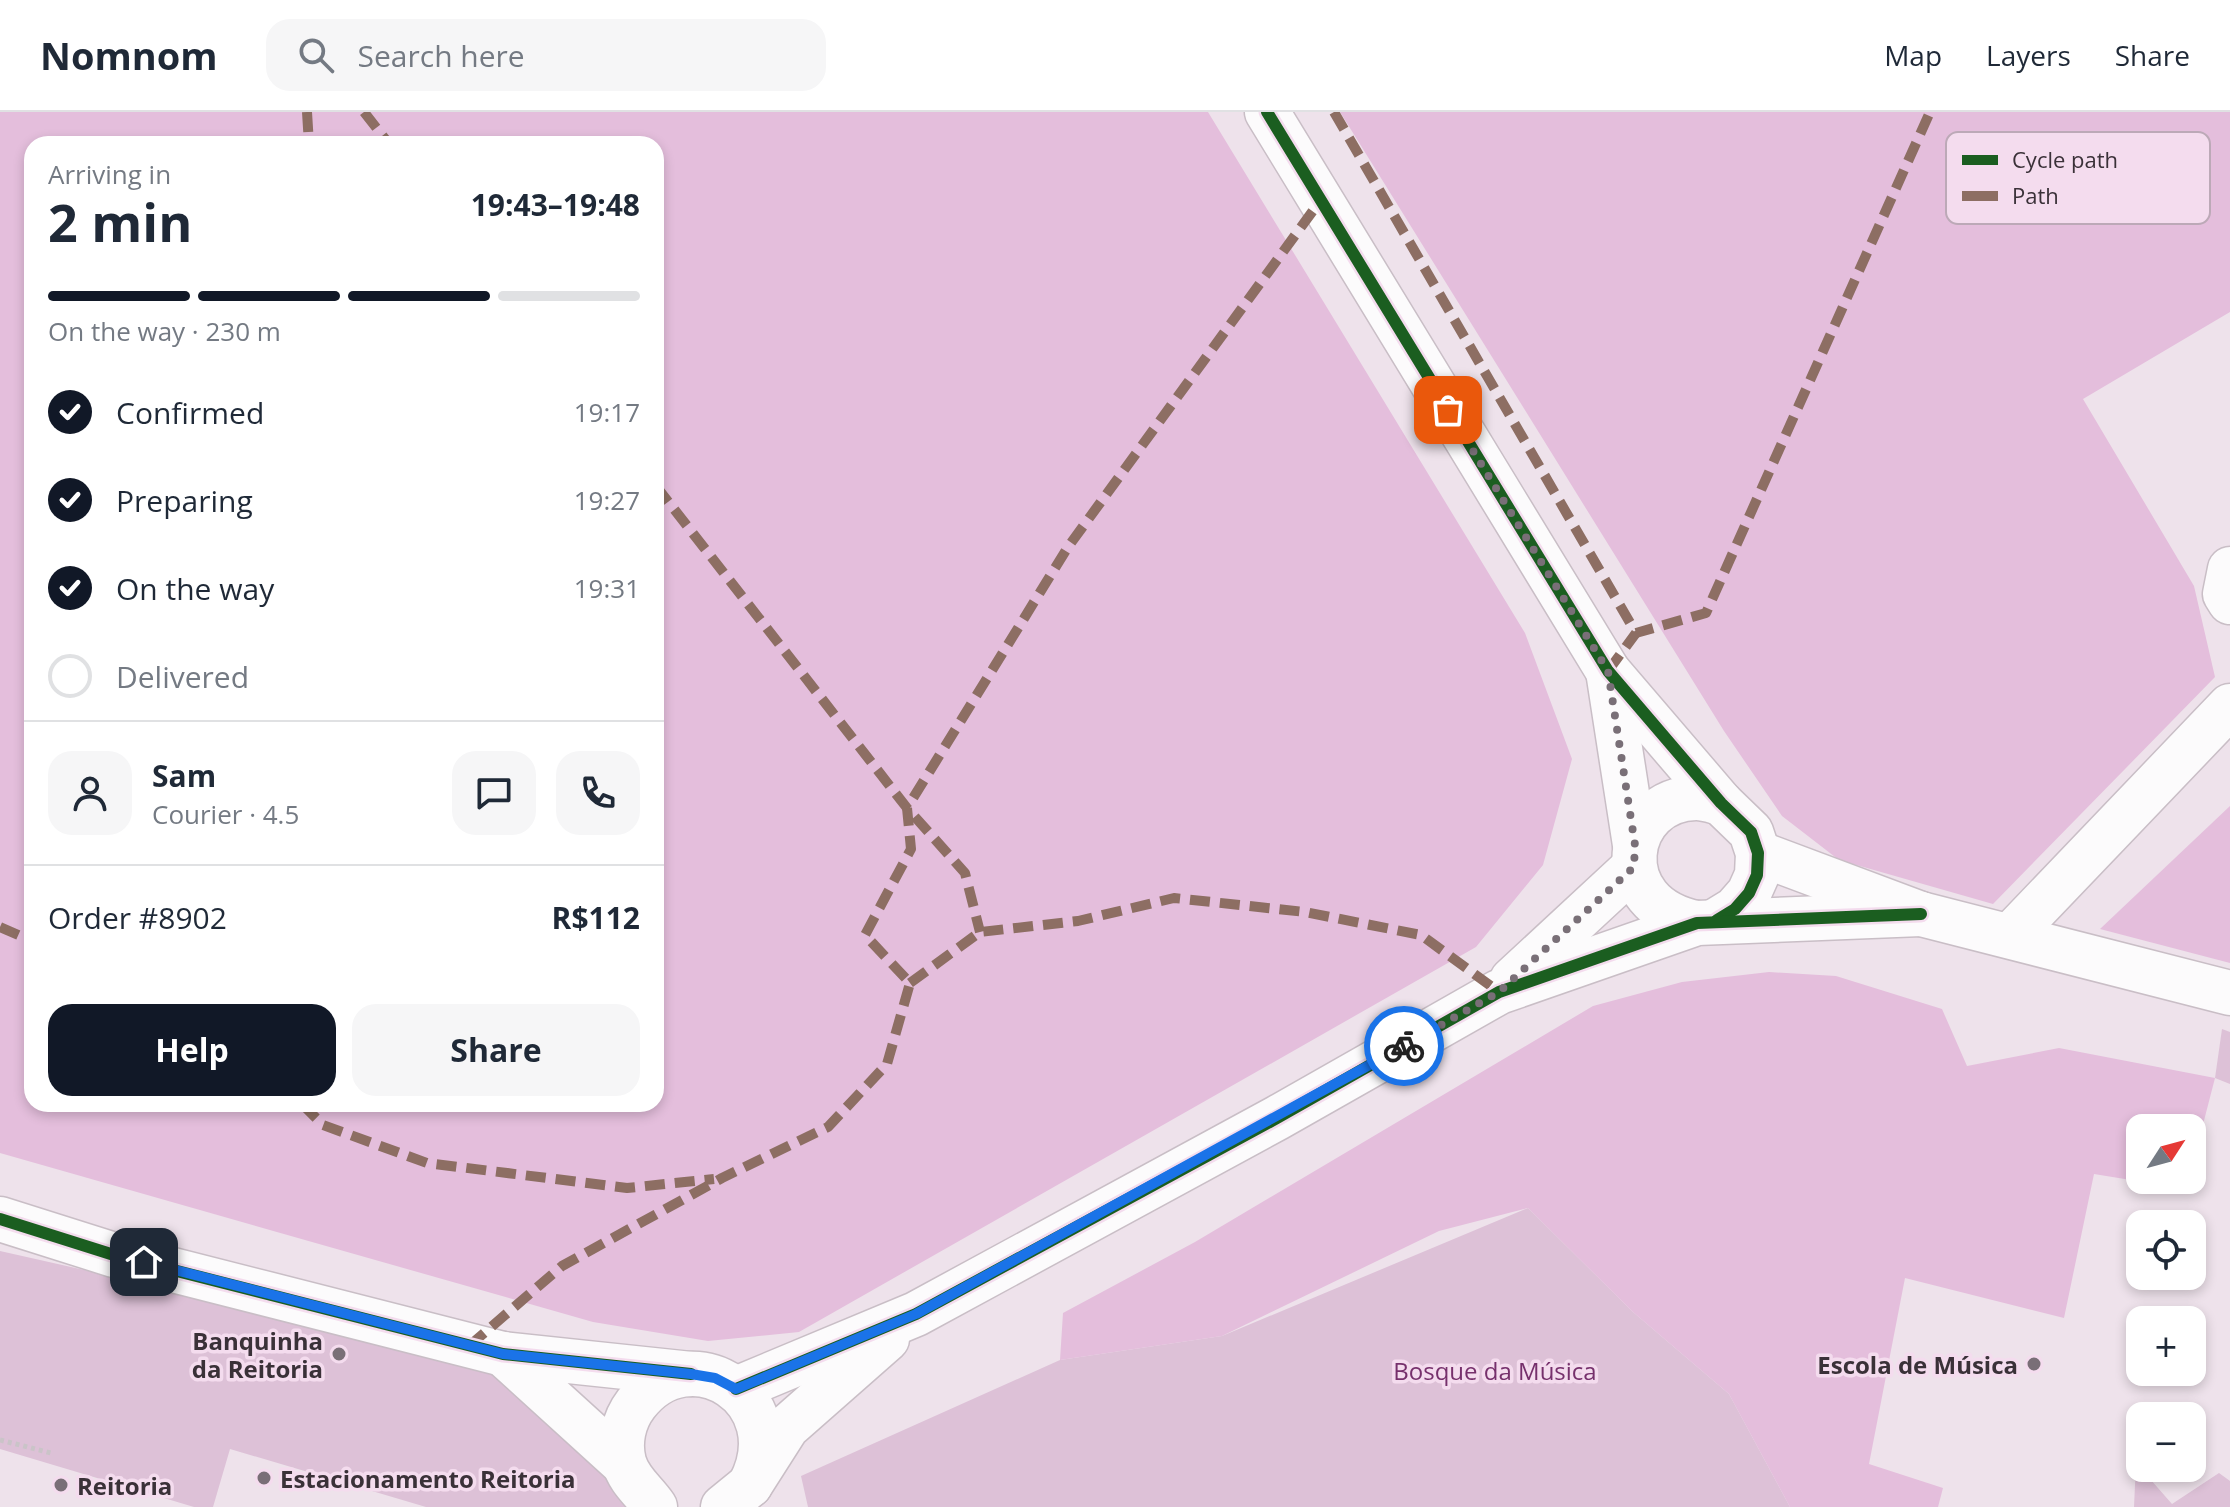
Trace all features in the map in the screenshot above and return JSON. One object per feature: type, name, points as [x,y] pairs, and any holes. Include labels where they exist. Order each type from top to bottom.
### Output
[{"type":"street","points":[[736,1389],[916,1314],[1277,1118],[1499,992],[1735,909],[1749,893],[1757,875],[1758,853],[1751,832],[1721,803],[1608,671],[1267,112]]},
{"type":"street","points":[[2230,569],[2225,594],[2230,602]]},
{"type":"street","points":[[1608,671],[1639,887],[1656,908],[1675,919],[1707,921],[1921,914]]},
{"type":"street","points":[[2010,936],[2230,706]]},
{"type":"street","points":[[1499,992],[1634,856],[1644,825],[1666,806],[1695,798],[1721,803]]},
{"type":"street","points":[[1758,853],[1921,914],[2230,993]]},
{"type":"street","points":[[0,1219],[114,1255],[503,1354],[715,1378],[736,1389],[749,1402],[759,1422],[763,1444],[760,1466],[734,1501]]},
{"type":"street","points":[[734,1501],[787,1427],[916,1314]]},
{"type":"street","points":[[503,1354],[624,1464],[636,1486],[657,1506]]},
{"type":"street","points":[[624,1464],[622,1438],[629,1413],[644,1393],[666,1379],[691,1374]]},
{"type":"path","points":[[0,1440],[51,1453]]},
{"type":"green space","points":[[2222,1029],[2230,1032],[2230,1084],[2215,1078]]},
{"type":"green space","name":"Bosque da Música","points":[[1528,1208],[1633,1312],[1729,1394],[1790,1507],[808,1507],[801,1476],[1060,1360],[1222,1336]]},
{"type":"green space","points":[[0,1251],[502,1364],[638,1507],[426,1507],[230,1449],[213,1507],[194,1507],[0,1449]]},
{"type":"green space","points":[[2219,1473],[2230,1481],[2230,1507],[2134,1507],[2135,1482],[2153,1482],[2172,1504]]},
{"type":"shaded area","points":[[0,112],[1208,112],[1525,633],[1572,759],[1543,865],[1476,947],[799,1332],[708,1341],[593,1322],[0,1153]]},
{"type":"shaded area","points":[[1340,112],[2230,112],[2230,312],[2083,399],[2194,586],[2215,677],[1993,904],[1839,860],[1782,816],[1724,731]]},
{"type":"shaded area","points":[[2230,806],[2230,963],[2100,929]]},
{"type":"shaded area","points":[[1769,972],[1836,976],[1942,1009],[1967,1066],[2059,1048],[2215,1078],[2206,1114],[2126,1114],[2126,1179],[2094,1174],[2064,1318],[1905,1278],[1869,1464],[1943,1488],[1938,1507],[1790,1507],[1729,1394],[1633,1312],[1528,1208],[1439,1231],[1222,1336],[1060,1360],[1063,1313],[1195,1242],[1593,1006],[1682,982]]},
{"type":"marked path","points":[[307,112],[308,136]]},
{"type":"marked path","points":[[364,112],[383,136]]},
{"type":"marked path","points":[[1334,112],[1636,633],[1706,613],[1930,112]]},
{"type":"marked path","points":[[469,1346],[562,1266],[722,1178],[828,1127],[887,1064],[910,983],[865,935],[911,849],[907,808],[1068,547],[1320,201]]},
{"type":"marked path","points":[[664,496],[907,808],[965,873],[980,932]]},
{"type":"marked path","points":[[1608,671],[1636,633]]},
{"type":"marked path","points":[[910,983],[980,932],[1078,921],[1174,898],[1305,912],[1421,935],[1499,992]]},
{"type":"marked path","points":[[0,927],[24,938]]},
{"type":"marked path","points":[[310,1112],[323,1125],[427,1163],[627,1188],[714,1179]]},
{"type":"cycle path","points":[[1267,112],[1608,671],[1721,803],[1751,832],[1758,853],[1757,875],[1749,893],[1735,909],[1717,920]]},
{"type":"cycle path","points":[[736,1389],[916,1314],[1277,1118],[1499,992],[1697,923],[1921,914]]},
{"type":"cycle path","points":[[0,1219],[114,1255],[503,1354],[691,1374]]},
{"type":"way so far","points":[[1404,1046],[1499,992],[1634,867],[1635,845],[1608,671],[1448,410]]},
{"type":"place","name":"Banquinha da Reitoria","points":[[339,1354]]},
{"type":"place","name":"Escola de Música","points":[[2034,1364]]},
{"type":"place","name":"Estacionamento Reitoria","points":[[264,1478]]},
{"type":"place","name":"Reitoria","points":[[61,1485]]},
{"type":"route","points":[[144,1262],[503,1354],[691,1374],[715,1378],[736,1389],[916,1314],[1404,1046]]}]
